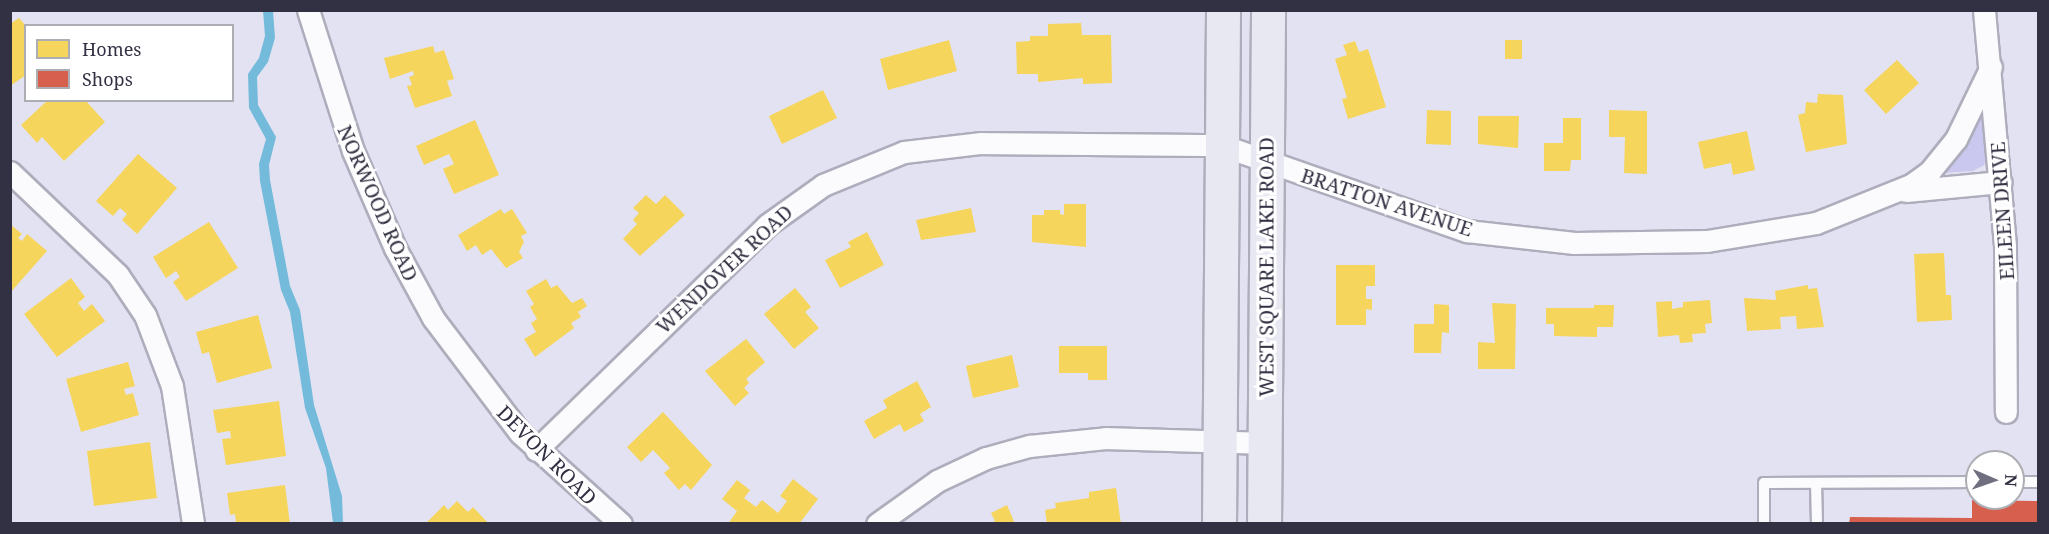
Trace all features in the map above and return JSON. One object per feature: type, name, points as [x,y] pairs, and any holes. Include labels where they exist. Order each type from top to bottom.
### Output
[{"type":"highway","points":[[1219,524],[1223,10]]},
{"type":"highway","name":"WEST SQUARE LAKE ROAD","points":[[1264,524],[1268,10]]},
{"type":"street","name":"NORWOOD ROAD","points":[[308,10],[353,151],[392,241],[433,318],[478,382]]},
{"type":"street","name":"EILEEN DRIVE","points":[[1984,10],[2001,182],[2007,303],[2006,412]]},
{"type":"street","name":"BRATTON AVENUE","points":[[1897,193],[1930,171],[1946,152],[1968,119],[1991,67]]},
{"type":"street","name":"WENDOVER ROAD","points":[[536,450],[767,225],[805,196],[852,171],[904,153],[957,144],[1221,145],[1267,162]]},
{"type":"street","name":"BRATTON AVENUE","points":[[1267,162],[1442,225],[1517,239],[1574,243],[1664,244],[1755,236],[1816,223],[1897,193],[1942,185],[2001,182]]},
{"type":"street","points":[[10,172],[118,275],[146,315],[172,386],[193,524]]},
{"type":"street","name":"DEVON ROAD","points":[[478,382],[536,450],[621,524]]},
{"type":"street","points":[[877,524],[937,481],[986,458],[1029,446],[1096,439],[1265,443]]},
{"type":"lane","points":[[1764,524],[1764,483],[1965,482]]},
{"type":"lane","points":[[1816,483],[1817,524]]},
{"type":"shaded area","points":[[263,11],[273,11],[275,38],[268,62],[257,77],[258,105],[276,137],[269,165],[270,180],[290,286],[300,310],[314,405],[342,496],[343,523],[333,523],[326,468],[305,408],[290,312],[281,290],[260,181],[259,164],[266,139],[249,108],[248,74],[259,58],[265,36]]},
{"type":"shaded area","points":[[1984,115],[1988,154],[1984,165],[1973,171],[1943,173],[1978,119]]},
{"type":"building: Homes","points":[[19,18],[24,24],[24,76],[10,86],[10,24]]},
{"type":"building: Homes","points":[[1081,23],[1082,35],[1111,35],[1112,83],[1083,84],[1083,78],[1038,82],[1038,74],[1017,74],[1016,42],[1030,41],[1030,36],[1048,36],[1048,24]]},
{"type":"building: Homes","points":[[949,40],[957,71],[888,90],[880,59]]},
{"type":"building: Homes","points":[[1505,40],[1522,40],[1522,59],[1505,59]]},
{"type":"building: Homes","points":[[1355,41],[1359,52],[1368,49],[1386,107],[1348,119],[1342,99],[1347,98],[1335,59],[1347,55],[1343,45]]},
{"type":"building: Homes","points":[[433,46],[435,53],[444,50],[454,79],[447,81],[452,96],[415,108],[407,86],[412,85],[409,77],[414,75],[413,71],[390,79],[384,58]]},
{"type":"building: Homes","points":[[1897,60],[1919,83],[1886,114],[1864,90]]},
{"type":"building: Homes","points":[[823,90],[837,118],[782,144],[769,116]]},
{"type":"building: Homes","points":[[1818,94],[1843,95],[1847,144],[1806,152],[1798,115],[1805,113],[1806,102],[1817,103]]},
{"type":"building: Homes","points":[[46,102],[87,102],[105,122],[64,161],[42,137],[37,143],[21,125]]},
{"type":"building: Homes","points":[[1427,110],[1451,111],[1451,145],[1426,144]]},
{"type":"building: Homes","points":[[1609,110],[1647,111],[1647,174],[1624,173],[1625,137],[1609,137]]},
{"type":"building: Homes","points":[[1478,116],[1519,116],[1518,148],[1478,144]]},
{"type":"building: Homes","points":[[1563,118],[1581,118],[1581,160],[1571,160],[1570,171],[1544,171],[1544,143],[1563,143]]},
{"type":"building: Homes","points":[[475,120],[499,175],[454,194],[443,169],[454,164],[449,154],[424,165],[416,146]]},
{"type":"building: Homes","points":[[1747,131],[1755,170],[1733,175],[1731,163],[1704,169],[1698,142]]},
{"type":"building: Homes","points":[[138,154],[177,188],[137,234],[122,220],[127,214],[120,208],[113,216],[96,201]]},
{"type":"building: Homes","points":[[646,195],[656,204],[665,195],[685,215],[640,256],[623,239],[637,224],[633,220],[639,213],[633,208]]},
{"type":"building: Homes","points":[[1064,204],[1086,204],[1086,247],[1032,242],[1032,215],[1044,215],[1044,210],[1060,210],[1060,214],[1064,215]]},
{"type":"building: Homes","points":[[971,208],[976,232],[921,240],[916,220]]},
{"type":"building: Homes","points":[[501,209],[504,214],[512,209],[527,233],[521,236],[524,242],[519,252],[523,258],[506,268],[491,249],[482,255],[476,245],[467,251],[458,235]]},
{"type":"building: Homes","points":[[209,222],[238,268],[186,301],[173,282],[180,277],[176,271],[166,278],[153,257]]},
{"type":"building: Homes","points":[[10,224],[22,234],[18,238],[22,241],[27,234],[47,251],[10,293]]},
{"type":"building: Homes","points":[[867,232],[884,265],[840,288],[825,260],[851,247],[848,242]]},
{"type":"building: Homes","points":[[1944,253],[1946,295],[1951,295],[1952,320],[1917,322],[1914,254]]},
{"type":"building: Homes","points":[[1336,265],[1375,265],[1375,286],[1366,286],[1366,299],[1372,299],[1372,310],[1366,309],[1366,325],[1336,325]]},
{"type":"building: Homes","points":[[71,278],[85,297],[78,303],[84,311],[92,304],[105,321],[57,357],[24,314]]},
{"type":"building: Homes","points":[[546,279],[551,288],[557,285],[572,303],[582,298],[587,306],[578,312],[581,317],[571,323],[574,328],[535,357],[524,339],[536,332],[531,323],[537,319],[530,307],[534,304],[526,291]]},
{"type":"building: Homes","points":[[1808,285],[1808,289],[1817,288],[1824,327],[1797,329],[1796,316],[1780,317],[1781,329],[1747,331],[1744,298],[1776,300],[1775,291]]},
{"type":"building: Homes","points":[[795,288],[811,307],[805,312],[819,328],[794,349],[764,314]]},
{"type":"building: Homes","points":[[1710,300],[1712,323],[1705,324],[1706,333],[1692,334],[1693,342],[1680,343],[1679,335],[1658,337],[1656,302],[1672,301],[1672,309],[1683,307],[1683,302]]},
{"type":"building: Homes","points":[[1492,303],[1516,304],[1515,369],[1478,369],[1478,342],[1495,343]]},
{"type":"building: Homes","points":[[1434,304],[1449,305],[1449,333],[1442,332],[1441,353],[1414,353],[1414,324],[1434,324]]},
{"type":"building: Homes","points":[[1594,305],[1614,305],[1613,327],[1597,327],[1597,337],[1554,336],[1554,324],[1546,324],[1546,308],[1594,308]]},
{"type":"building: Homes","points":[[258,315],[272,368],[217,383],[209,352],[202,354],[196,332]]},
{"type":"building: Homes","points":[[746,339],[765,362],[746,379],[749,383],[744,388],[749,393],[735,406],[705,371]]},
{"type":"building: Homes","points":[[1059,346],[1107,346],[1107,380],[1088,380],[1088,373],[1059,373]]},
{"type":"building: Homes","points":[[1012,355],[1019,387],[973,398],[966,366]]},
{"type":"building: Homes","points":[[128,362],[135,386],[124,389],[126,395],[133,393],[139,415],[81,432],[66,379]]},
{"type":"building: Homes","points":[[917,381],[931,407],[920,414],[924,421],[904,432],[900,424],[874,439],[864,421],[887,408],[883,400]]},
{"type":"building: Homes","points":[[279,401],[286,456],[226,465],[222,439],[231,438],[230,431],[217,433],[213,410]]},
{"type":"building: Homes","points":[[663,412],[712,465],[691,490],[685,484],[679,490],[664,473],[670,468],[653,450],[641,462],[627,447]]},
{"type":"building: Homes","points":[[150,442],[157,498],[94,506],[87,451]]},
{"type":"building: Homes","points":[[793,479],[818,499],[799,524],[728,524],[737,511],[722,499],[737,480],[750,490],[744,498],[756,507],[762,500],[778,513],[787,501],[780,496]]},
{"type":"building: Homes","points":[[285,485],[290,524],[236,524],[235,514],[230,515],[227,493]]},
{"type":"building: Homes","points":[[1116,488],[1121,524],[1047,524],[1045,510],[1056,508],[1055,503],[1089,498],[1089,492]]},
{"type":"building: Homes","points":[[457,501],[468,512],[473,507],[489,524],[427,522],[444,505],[448,510]]},
{"type":"building: Homes","points":[[1007,505],[1015,524],[990,524],[995,521],[991,513]]},
{"type":"building: Shops","points":[[2025,501],[2038,501],[2038,524],[1849,524],[1850,517],[1972,518],[1972,510],[2025,510]]}]
